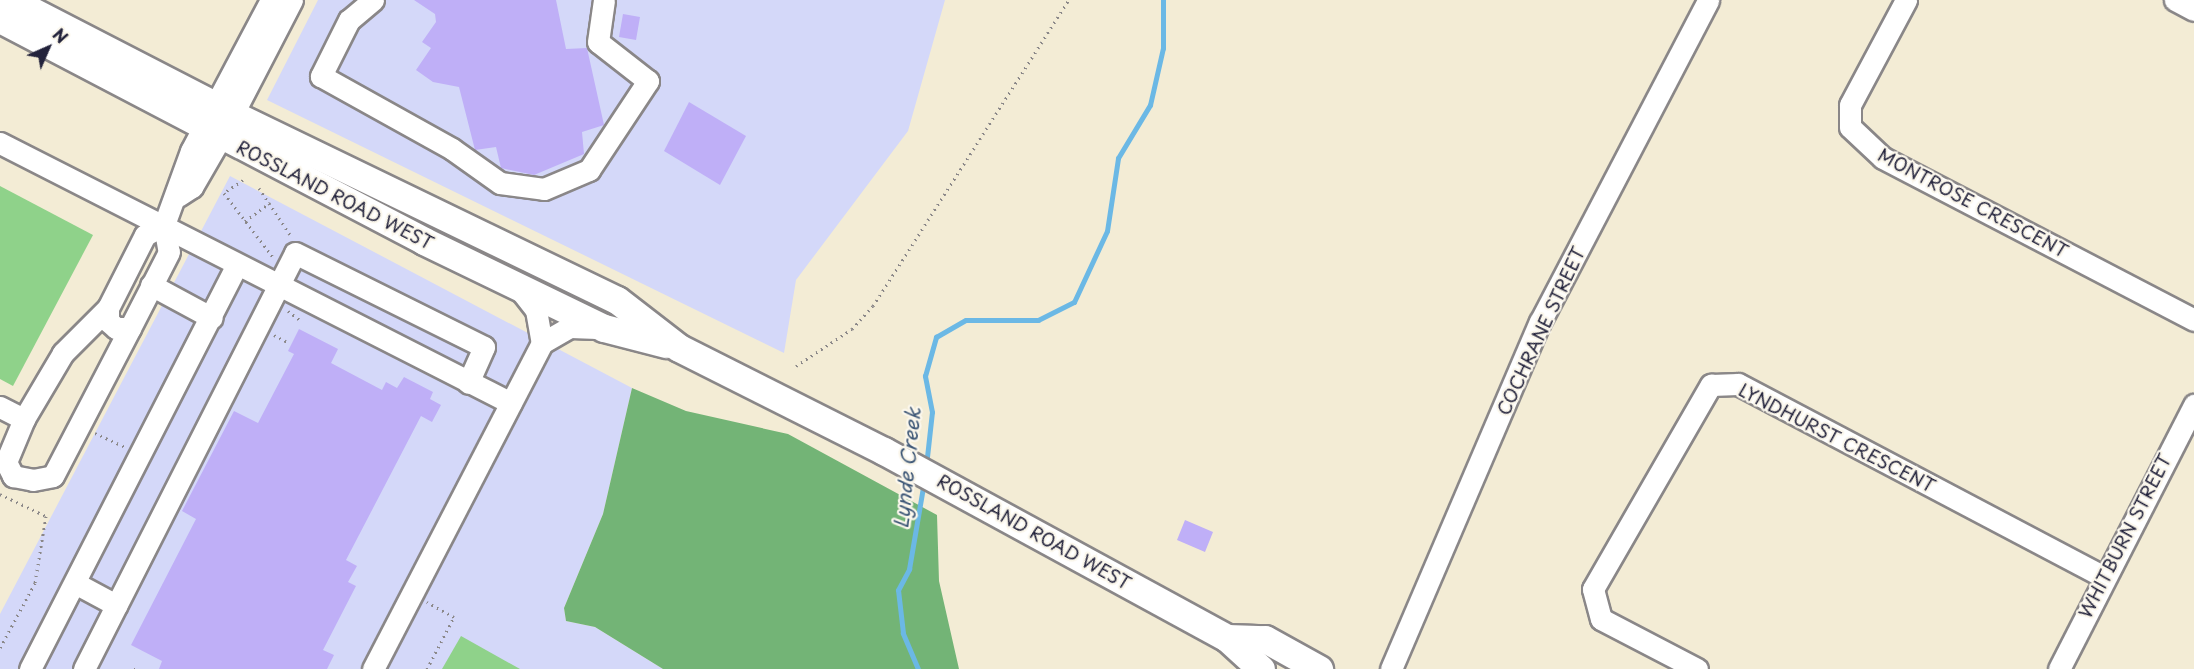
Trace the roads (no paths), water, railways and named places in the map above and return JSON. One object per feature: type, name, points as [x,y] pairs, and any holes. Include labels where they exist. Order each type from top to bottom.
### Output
[{"type":"main road","name":"ROSSLAND ROAD WEST","points":[[11,0],[219,122],[516,284],[604,328],[679,348]]},
{"type":"main road","name":"ROSSLAND ROAD WEST","points":[[0,19],[219,122],[617,300],[679,348],[958,490],[1227,638],[1261,669]]},
{"type":"main road","name":"ROSSLAND ROAD WEST","points":[[1227,638],[1265,639],[1319,669]]},
{"type":"street","points":[[219,122],[271,0]]},
{"type":"street","points":[[164,225],[145,235],[108,308],[63,352],[3,460],[13,476],[33,480],[53,476],[169,252],[164,225],[178,196],[178,178],[219,122],[292,0]]},
{"type":"street","points":[[373,0],[349,20],[321,76],[452,149],[500,183],[544,189],[589,170],[648,81],[598,42],[604,0]]},
{"type":"street","name":"COCHRANE STREET","points":[[1391,669],[1540,322],[1708,0]]},
{"type":"street","name":"MONTROSE CRESCENT","points":[[1906,0],[1850,105],[1850,127],[1883,158],[2194,320]]},
{"type":"street","points":[[2175,0],[2194,10]]},
{"type":"street","points":[[0,143],[164,225],[276,287],[511,403]]},
{"type":"street","points":[[84,669],[295,253],[484,347],[468,383]]},
{"type":"street","points":[[30,669],[212,318],[237,265]]},
{"type":"street","points":[[516,284],[536,310],[542,343]]},
{"type":"street","points":[[151,285],[212,318]]},
{"type":"street","points":[[108,308],[108,321],[130,328]]},
{"type":"street","points":[[373,669],[542,343],[570,327],[604,328]]},
{"type":"street","name":"LYNDHURST CRESCENT","points":[[1697,669],[1601,620],[1593,589],[1711,386],[1738,384],[2102,576]]},
{"type":"street","name":"WHITBURN STREET","points":[[2059,669],[2102,576],[2194,405]]},
{"type":"street","points":[[0,407],[24,419]]},
{"type":"street","points":[[75,583],[116,605]]},
{"type":"waterway","name":"Lynde Creek","points":[[926,466],[932,412],[925,376],[936,337],[966,320],[1038,320],[1074,302],[1107,231],[1118,158],[1150,105],[1163,48],[1163,0]]},
{"type":"waterway","name":"Lynde Creek","points":[[918,669],[903,633],[898,590],[909,569],[924,481]]}]
